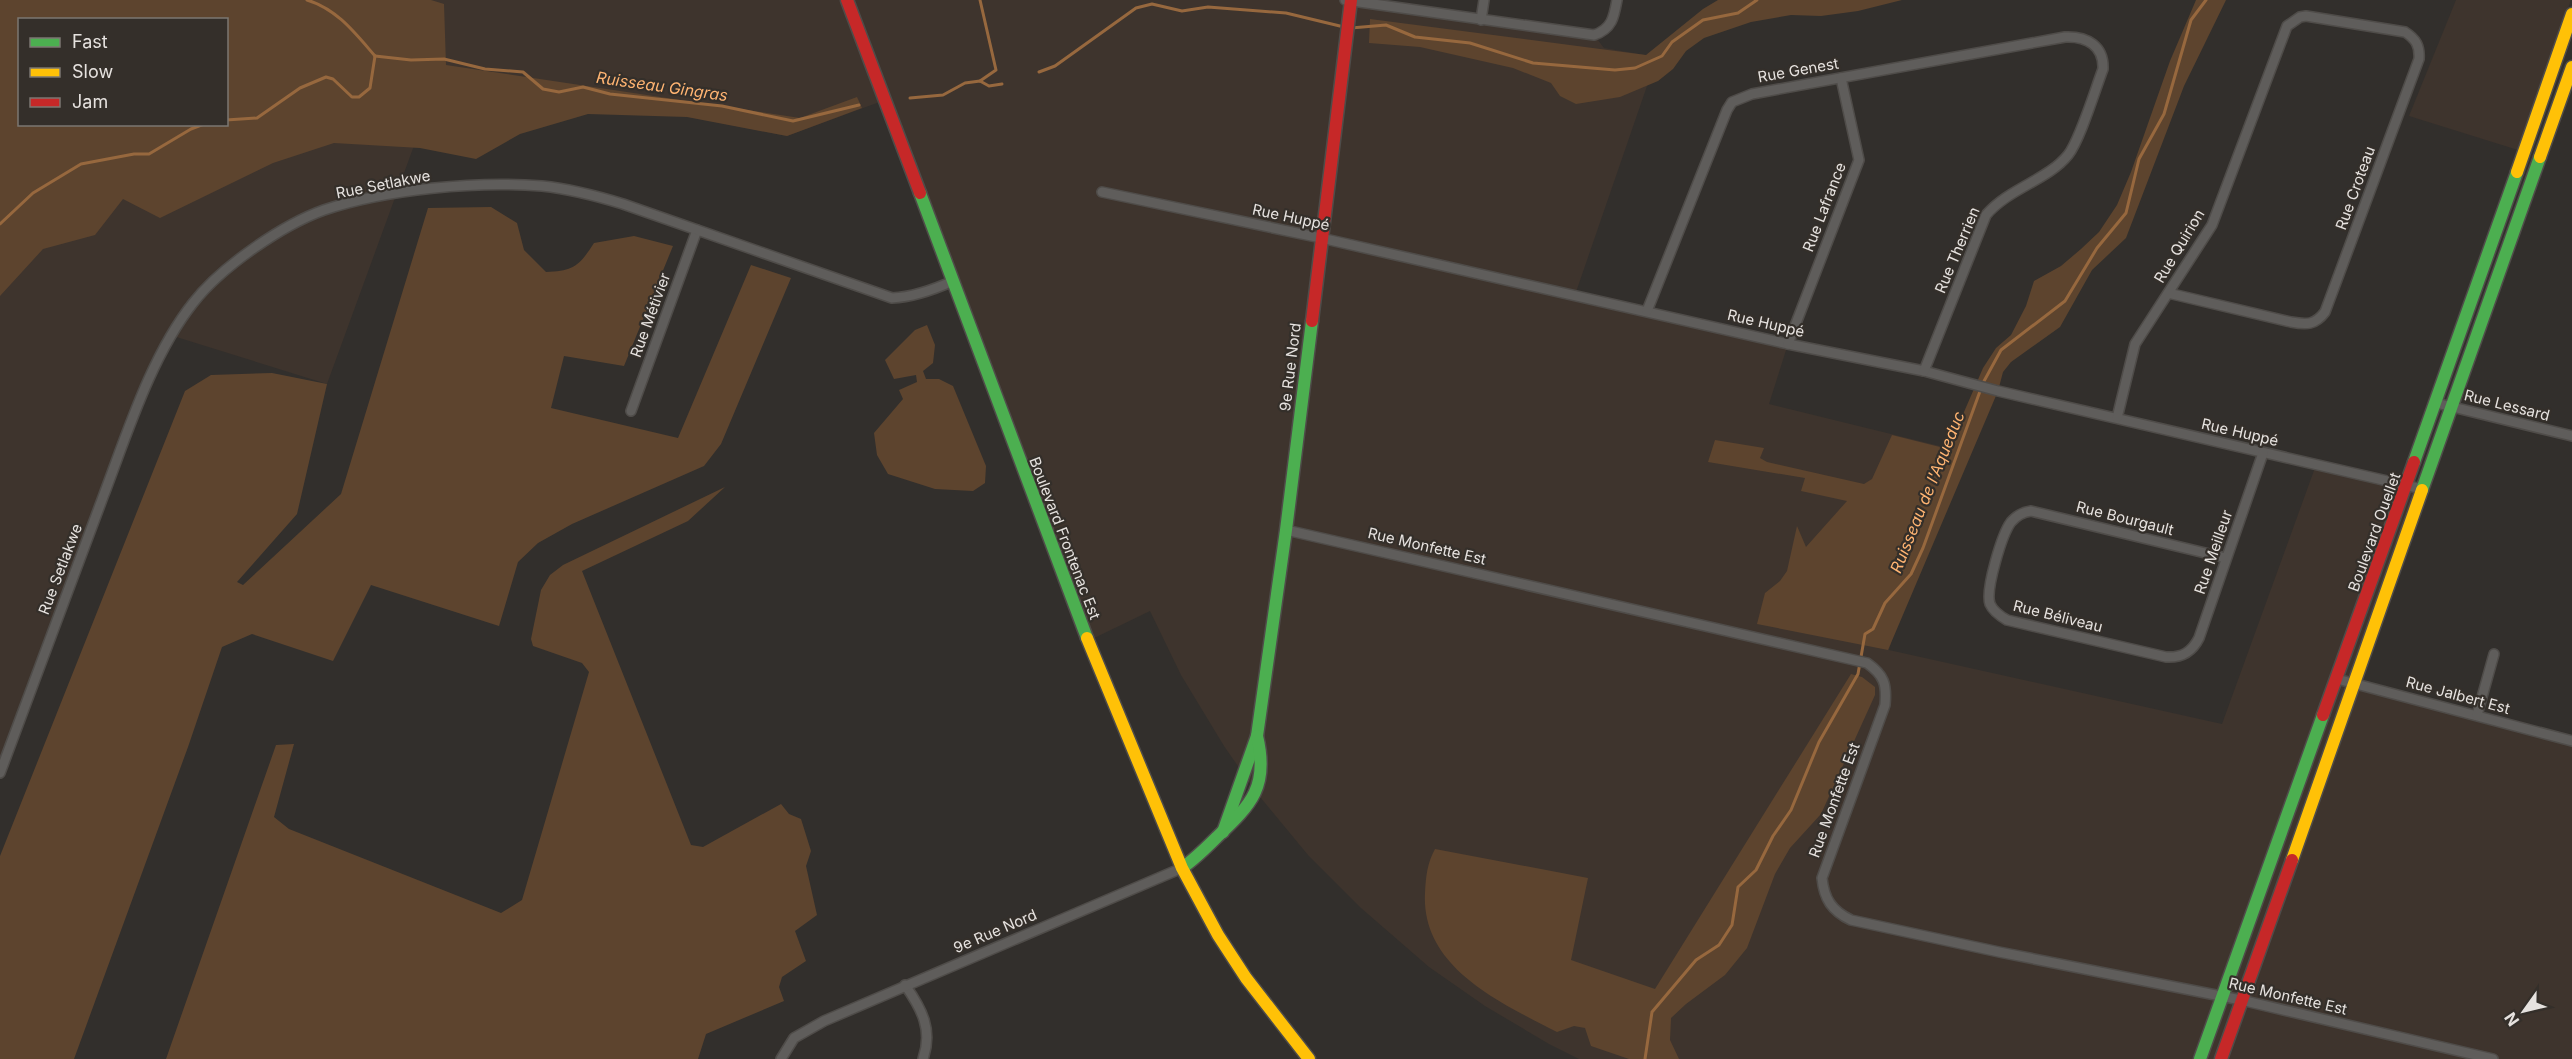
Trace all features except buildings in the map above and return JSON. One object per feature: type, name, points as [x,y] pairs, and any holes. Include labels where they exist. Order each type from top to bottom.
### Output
[{"type":"street","name":"Boulevard Frontenac Est","points":[[847,0],[1098,668],[1182,868],[1218,935],[1246,978],[1309,1059]]},
{"type":"street","points":[[1349,0],[1594,35],[1604,32],[1614,17],[1617,0]]},
{"type":"street","name":"9e Rue Nord","points":[[1223,832],[1246,759],[1257,736],[1286,530],[1346,45],[1349,0]]},
{"type":"street","points":[[1481,20],[1484,0]]},
{"type":"street","name":"Boulevard Ouellet","points":[[2200,1059],[2436,403],[2572,14]]},
{"type":"street","name":"Rue Croteau","points":[[2168,293],[2302,324],[2319,321],[2325,312],[2416,68],[2420,50],[2418,44],[2405,32],[2306,16],[2292,21]]},
{"type":"street","name":"Rue Quirion","points":[[2117,418],[2135,344],[2212,225],[2287,26],[2292,21]]},
{"type":"street","name":"Rue Genest","points":[[1647,310],[1732,102],[1752,94],[2066,37],[2084,38],[2092,43]]},
{"type":"street","name":"Rue Therrien","points":[[1924,371],[1986,215],[2006,196],[2062,161],[2073,147],[2103,69],[2103,60],[2092,43]]},
{"type":"street","name":"Boulevard Ouellet","points":[[2220,1059],[2572,67]]},
{"type":"street","name":"Rue Lafrance","points":[[1788,344],[1858,160],[1841,78]]},
{"type":"street","name":"Rue Setlakwe","points":[[0,773],[130,425],[170,335],[194,301],[231,264],[280,233],[323,211],[385,195],[475,185],[543,186],[585,193],[623,204],[892,298],[908,297],[933,290],[953,280]]},
{"type":"street","name":"Rue Huppé","points":[[1102,192],[1647,310],[1788,344],[1924,371],[1998,391],[2422,489]]},
{"type":"street","name":"Rue Métivier","points":[[631,411],[697,230]]},
{"type":"street","name":"Rue Lessard","points":[[2436,403],[2572,436]]},
{"type":"street","name":"Rue Meilleur","points":[[2183,656],[2195,646],[2199,638],[2263,453]]},
{"type":"street","name":"Rue Bourgault","points":[[2017,516],[2031,511],[2226,558]]},
{"type":"street","name":"Rue Béliveau","points":[[2017,516],[2008,527],[1989,587],[1990,603],[2000,616],[2007,620],[2166,657],[2183,656]]},
{"type":"street","name":"Rue Monfette Est","points":[[1286,530],[1867,663],[1885,681],[1885,705],[1822,878],[1823,893],[1838,914],[1867,925],[2241,1000],[2493,1059]]},
{"type":"street","points":[[2477,715],[2494,654]]},
{"type":"street","name":"Rue Jalbert Est","points":[[2337,679],[2572,741]]},
{"type":"street","name":"9e Rue Nord","points":[[781,1059],[788,1044],[800,1034],[905,985],[1182,868],[1204,852],[1245,811],[1256,792],[1262,772],[1263,756],[1257,736]]},
{"type":"street","points":[[905,985],[918,1006],[927,1028],[927,1045],[922,1059]]},
{"type":"shaded area","points":[[0,0],[1345,0],[1594,35],[1604,48],[1657,57],[1575,295],[1788,344],[1769,404],[1948,448],[1889,650],[2222,724],[2316,465],[2422,489],[2354,683],[2572,741],[2572,1059],[1579,1059],[1549,1044],[1485,1006],[1429,967],[1361,908],[1308,855],[1256,792],[1224,746],[1181,675],[1150,611],[1088,641],[885,100],[787,136],[442,69],[327,384],[170,335],[130,425],[0,773]]},
{"type":"shaded area","points":[[0,0],[431,0],[444,4],[446,65],[800,118],[857,97],[862,108],[787,136],[687,117],[588,114],[520,134],[476,159],[420,148],[334,143],[273,163],[160,218],[123,199],[95,235],[43,249],[0,296]]},
{"type":"shaded area","points":[[1718,0],[1902,0],[1858,11],[1821,16],[1791,15],[1751,22],[1704,38],[1686,51],[1673,69],[1658,81],[1620,97],[1576,104],[1560,96],[1551,83],[1513,68],[1420,47],[1369,43],[1370,19],[1646,55],[1703,9]]},
{"type":"shaded area","points":[[2196,0],[2226,0],[2184,86],[2126,238],[2092,270],[2060,327],[2011,362],[2003,372],[1998,391],[1888,650],[1757,624],[1765,593],[1780,581],[1787,571],[1797,526],[1806,547],[1847,501],[1801,491],[1805,478],[1708,462],[1715,440],[1764,448],[1760,458],[1767,462],[1864,484],[1872,479],[1892,435],[1948,449],[1983,368],[1996,348],[2011,335],[2026,306],[2034,281],[2061,266],[2081,249],[2099,232],[2117,205],[2170,61]]},
{"type":"shaded area","points":[[2456,0],[2571,0],[2518,150],[2409,116]]},
{"type":"shaded area","points":[[491,207],[517,223],[524,250],[546,272],[575,266],[594,243],[634,236],[673,246],[624,366],[564,356],[551,408],[678,438],[751,265],[791,278],[721,444],[704,466],[572,524],[538,543],[518,562],[499,626],[371,585],[333,661],[252,634],[222,647],[188,747],[74,1059],[0,1059],[0,856],[185,391],[211,375],[272,373],[327,384],[297,514],[237,582],[243,585],[341,494],[428,208]]},
{"type":"shaded area","points":[[927,325],[935,345],[933,363],[923,371],[926,379],[939,379],[953,386],[986,466],[985,483],[973,491],[935,489],[888,474],[877,455],[874,433],[903,399],[899,390],[917,382],[916,375],[894,379],[885,360],[915,330]]},
{"type":"shaded area","points":[[725,487],[688,521],[582,571],[691,845],[703,847],[781,804],[789,814],[801,819],[811,851],[806,866],[817,915],[795,931],[806,961],[782,977],[779,987],[784,1001],[706,1034],[698,1059],[166,1059],[276,745],[294,744],[274,817],[289,829],[501,913],[522,900],[589,672],[582,663],[533,646],[531,639],[541,590],[550,575],[563,565]]},
{"type":"shaded area","points":[[1851,674],[1862,677],[1875,687],[1875,695],[1821,814],[1790,848],[1775,874],[1747,948],[1725,975],[1671,1018],[1670,1040],[1679,1059],[1629,1059],[1591,1046],[1585,1028],[1574,1026],[1557,1032],[1512,1009],[1468,980],[1450,962],[1436,942],[1427,919],[1425,893],[1427,870],[1435,849],[1588,878],[1571,960],[1655,989]]},
{"type":"waterway","points":[[307,0],[318,4],[336,16],[375,56]]},
{"type":"waterway","points":[[980,0],[996,70],[980,81]]},
{"type":"waterway","name":"Ruisseau Gingras","points":[[1351,28],[1386,25],[1415,37],[1470,43],[1533,63],[1615,70],[1635,68],[1662,56],[1672,42],[1703,20],[1738,13],[1757,0]]},
{"type":"waterway","name":"Ruisseau de l'Aqueduc","points":[[1645,1059],[1652,1012],[1696,960],[1719,945],[1732,925],[1738,887],[1756,870],[1773,836],[1791,810],[1819,742],[1858,674],[1865,634],[1873,629],[1885,603],[1911,574],[1923,548],[1983,383],[2001,350],[2065,301],[2097,248],[2126,213],[2139,159],[2164,114],[2191,20],[2206,0]]},
{"type":"waterway","name":"Ruisseau Gingras","points":[[1039,72],[1055,66],[1136,8],[1152,4],[1182,11],[1208,7],[1286,13],[1344,27]]},
{"type":"waterway","name":"Ruisseau Gingras","points":[[375,56],[411,60],[444,59],[485,69],[523,72],[543,89],[559,92],[583,87],[610,94],[722,106],[793,121],[859,105]]},
{"type":"waterway","name":"Ruisseau Gingras","points":[[228,120],[257,118],[300,88],[326,77],[333,79],[352,97],[359,97],[370,88],[375,56]]},
{"type":"waterway","name":"Ruisseau Gingras","points":[[910,98],[943,95],[965,83],[980,81],[989,86],[1002,84]]},
{"type":"waterway","name":"Ruisseau Gingras","points":[[0,224],[33,193],[81,164],[134,154],[149,154],[199,126]]},
{"type":"traffic: fast","points":[[2422,490],[2540,157]]},
{"type":"traffic: fast","points":[[2414,462],[2517,172]]},
{"type":"traffic: fast","points":[[920,193],[1087,638]]},
{"type":"traffic: fast","points":[[1223,832],[1257,736],[1312,321]]},
{"type":"traffic: fast","points":[[2200,1059],[2323,715]]},
{"type":"traffic: fast","points":[[1182,868],[1240,814],[1255,793],[1261,768],[1257,736]]},
{"type":"traffic: slow","points":[[2517,172],[2572,14]]},
{"type":"traffic: slow","points":[[2540,157],[2572,67]]},
{"type":"traffic: slow","points":[[2292,860],[2422,490]]},
{"type":"traffic: slow","points":[[1087,638],[1182,868],[1218,935],[1246,978],[1309,1059]]},
{"type":"traffic: jam","points":[[847,0],[920,193]]},
{"type":"traffic: jam","points":[[1312,321],[1351,0]]},
{"type":"traffic: jam","points":[[2323,715],[2414,462]]},
{"type":"traffic: jam","points":[[2221,1059],[2292,860]]}]
